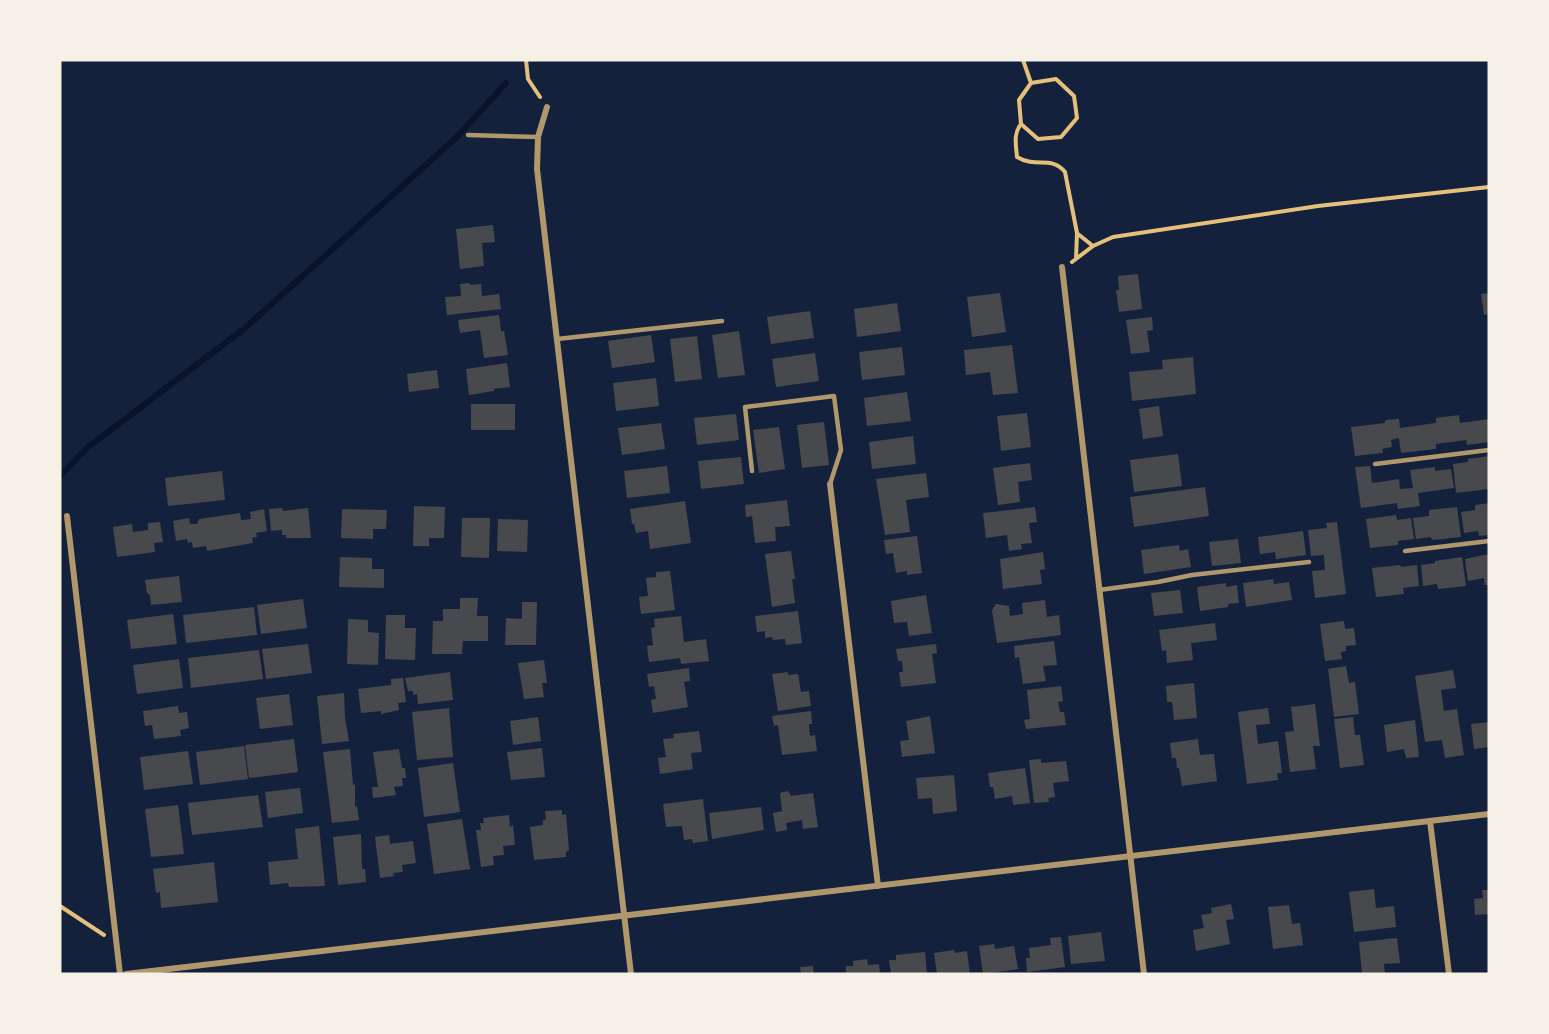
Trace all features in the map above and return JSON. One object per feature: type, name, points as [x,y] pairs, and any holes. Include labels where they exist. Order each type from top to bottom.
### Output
[{"type":"street","points":[[547,107],[538,136],[537,169],[631,974]]},
{"type":"street","points":[[1062,267],[1144,974]]},
{"type":"street","points":[[830,484],[878,886]]},
{"type":"street","points":[[67,516],[120,974]]},
{"type":"street","points":[[126,974],[1489,814]]},
{"type":"street","points":[[1430,821],[1449,974]]},
{"type":"lane","points":[[468,135],[538,136]]},
{"type":"lane","points":[[557,339],[722,321]]},
{"type":"lane","points":[[752,471],[745,407],[834,396],[841,450],[830,484]]},
{"type":"lane","points":[[1375,464],[1489,450]]},
{"type":"lane","points":[[1405,551],[1489,541]]},
{"type":"lane","points":[[1099,590],[1192,575],[1309,562]]},
{"type":"path","points":[[526,60],[528,79],[547,107]]},
{"type":"path","points":[[1023,60],[1031,83]]},
{"type":"path","points":[[1056,78],[1074,96],[1077,118],[1061,137],[1038,139],[1021,124],[1019,100],[1031,83],[1056,78]]},
{"type":"path","points":[[1021,124],[1016,130],[1017,157],[1026,163],[1059,165],[1065,172],[1077,233],[1076,261]]},
{"type":"path","points":[[1062,267],[1076,261],[1093,246],[1113,237],[1308,207],[1489,187]]},
{"type":"path","points":[[1077,233],[1093,246]]},
{"type":"path","points":[[60,906],[117,944]]},
{"type":"building","points":[[493,225],[495,242],[482,243],[484,266],[460,269],[456,229]]},
{"type":"building","points":[[1138,274],[1142,309],[1119,312],[1116,290],[1119,290],[1118,276]]},
{"type":"building","points":[[469,283],[471,285],[481,284],[482,296],[499,294],[501,309],[447,315],[445,297],[461,296],[460,284]]},
{"type":"building","points":[[1000,293],[1006,332],[972,337],[967,297]]},
{"type":"building","points":[[1489,293],[1489,314],[1484,315],[1481,294]]},
{"type":"building","points":[[897,303],[901,331],[857,337],[854,309]]},
{"type":"building","points":[[810,311],[814,338],[771,344],[767,317]]},
{"type":"building","points":[[499,315],[508,355],[484,358],[480,330],[460,333],[458,320]]},
{"type":"building","points":[[1152,317],[1153,330],[1147,331],[1150,352],[1131,354],[1126,320]]},
{"type":"building","points":[[739,331],[745,375],[718,378],[712,335]]},
{"type":"building","points":[[651,335],[655,362],[612,368],[608,341]]},
{"type":"building","points":[[697,336],[702,379],[675,382],[670,339]]},
{"type":"building","points":[[1012,345],[1018,393],[993,395],[990,372],[966,375],[964,350]]},
{"type":"building","points":[[902,347],[905,375],[862,380],[859,352]]},
{"type":"building","points":[[815,353],[819,381],[776,387],[772,359]]},
{"type":"building","points":[[1193,357],[1196,394],[1132,401],[1129,372],[1163,369],[1162,360]]},
{"type":"building","points":[[507,363],[510,387],[469,395],[466,369]]},
{"type":"building","points":[[437,370],[439,388],[409,392],[407,374]]},
{"type":"building","points":[[656,378],[659,406],[616,411],[613,383]]},
{"type":"building","points":[[907,392],[911,421],[867,426],[864,398]]},
{"type":"building","points":[[471,404],[515,404],[515,430],[471,430]]},
{"type":"building","points":[[1159,406],[1163,436],[1143,439],[1139,409]]},
{"type":"building","points":[[1027,413],[1031,447],[1001,451],[997,416]]},
{"type":"building","points":[[736,414],[739,440],[697,445],[694,418]]},
{"type":"building","points":[[1459,415],[1460,423],[1489,419],[1489,442],[1467,445],[1466,440],[1436,444],[1436,449],[1401,453],[1399,438],[1391,440],[1392,447],[1382,449],[1383,453],[1355,456],[1351,427],[1399,419],[1400,428],[1436,423],[1436,418]]},
{"type":"building","points":[[824,422],[829,465],[802,468],[797,425]]},
{"type":"building","points":[[661,423],[665,449],[622,455],[618,428]]},
{"type":"building","points":[[779,427],[785,469],[759,473],[753,430]]},
{"type":"building","points":[[913,436],[916,464],[872,469],[869,442]]},
{"type":"building","points":[[1178,454],[1182,486],[1134,492],[1130,460]]},
{"type":"building","points":[[1489,456],[1489,489],[1456,493],[1453,464]]},
{"type":"building","points":[[741,457],[744,484],[701,489],[698,461]]},
{"type":"building","points":[[1030,463],[1032,480],[1018,482],[1020,502],[998,505],[993,468]]},
{"type":"building","points":[[667,466],[670,493],[627,498],[624,471]]},
{"type":"building","points":[[1370,466],[1372,483],[1399,479],[1400,489],[1413,488],[1410,470],[1435,467],[1435,471],[1451,469],[1454,488],[1418,493],[1420,506],[1398,509],[1397,503],[1361,508],[1355,467]]},
{"type":"building","points":[[222,471],[225,500],[168,506],[165,478]]},
{"type":"building","points":[[926,473],[929,497],[906,500],[910,532],[885,535],[876,479]]},
{"type":"building","points":[[1205,487],[1209,516],[1134,527],[1130,497]]},
{"type":"building","points":[[787,500],[790,526],[775,527],[776,541],[755,543],[752,516],[746,517],[745,505]]},
{"type":"building","points":[[685,501],[691,543],[650,549],[648,531],[636,533],[630,509]]},
{"type":"building","points":[[1489,503],[1489,535],[1479,536],[1478,531],[1464,533],[1461,512],[1475,510],[1475,505]]},
{"type":"building","points":[[414,506],[445,507],[444,538],[429,538],[429,546],[413,546]]},
{"type":"building","points":[[1035,507],[1037,522],[1029,523],[1032,543],[1021,544],[1022,549],[1009,551],[1007,535],[986,538],[983,513]]},
{"type":"building","points":[[1457,507],[1461,537],[1416,539],[1413,518],[1429,516],[1429,510]]},
{"type":"building","points":[[282,508],[283,511],[308,508],[311,538],[286,538],[286,535],[282,535],[282,530],[271,531],[269,509]]},
{"type":"building","points":[[264,509],[267,531],[256,533],[257,537],[252,538],[253,543],[207,551],[206,546],[193,548],[192,542],[188,543],[187,539],[176,541],[173,521],[189,518],[190,524],[197,524],[199,519],[240,513],[241,520],[251,519],[250,512]]},
{"type":"building","points":[[342,509],[387,510],[386,529],[373,529],[373,539],[341,538]]},
{"type":"building","points":[[1396,515],[1397,520],[1411,518],[1414,539],[1398,541],[1398,545],[1370,548],[1366,519]]},
{"type":"building","points":[[462,518],[490,518],[489,558],[461,557]]},
{"type":"building","points":[[498,519],[528,520],[527,552],[497,551]]},
{"type":"building","points":[[160,522],[163,542],[154,543],[155,552],[117,557],[113,527],[132,524],[133,532],[148,530],[148,523]]},
{"type":"building","points":[[1337,522],[1346,594],[1315,598],[1312,571],[1325,570],[1324,555],[1311,556],[1308,530],[1327,528],[1326,523]]},
{"type":"building","points":[[1303,531],[1306,555],[1276,559],[1275,552],[1260,554],[1258,537]]},
{"type":"building","points":[[917,536],[922,573],[907,575],[907,571],[896,573],[893,553],[886,554],[884,540]]},
{"type":"building","points":[[1238,539],[1241,563],[1212,566],[1209,542]]},
{"type":"building","points":[[1179,545],[1180,551],[1188,549],[1191,567],[1144,574],[1141,550]]},
{"type":"building","points":[[791,551],[795,579],[792,579],[795,603],[772,607],[765,554]]},
{"type":"building","points":[[1043,552],[1045,569],[1040,570],[1042,584],[1003,589],[1000,559]]},
{"type":"building","points":[[1489,554],[1489,585],[1485,585],[1484,578],[1468,581],[1465,559]]},
{"type":"building","points":[[340,557],[372,558],[372,569],[384,569],[384,588],[339,587]]},
{"type":"building","points":[[1462,557],[1466,586],[1438,589],[1437,584],[1423,586],[1421,565]]},
{"type":"building","points":[[1400,565],[1401,567],[1417,565],[1419,586],[1403,588],[1404,594],[1376,597],[1372,568]]},
{"type":"building","points":[[670,571],[675,610],[641,614],[639,597],[648,596],[646,578],[656,577],[656,572]]},
{"type":"building","points":[[179,576],[182,602],[151,605],[145,580]]},
{"type":"building","points":[[1273,579],[1274,584],[1289,582],[1292,600],[1246,607],[1243,583]]},
{"type":"building","points":[[1226,583],[1226,587],[1237,585],[1239,603],[1200,611],[1197,587]]},
{"type":"building","points":[[1180,590],[1183,613],[1154,616],[1151,593]]},
{"type":"building","points":[[926,595],[932,633],[909,636],[907,622],[894,623],[891,601]]},
{"type":"building","points":[[460,598],[478,598],[477,616],[488,616],[488,641],[463,641],[462,654],[432,654],[433,621],[443,621],[443,609],[460,609]]},
{"type":"building","points":[[303,599],[307,628],[261,634],[257,605]]},
{"type":"building","points":[[1045,600],[1047,617],[1059,615],[1061,635],[997,643],[992,610],[996,604],[1009,606],[1010,616],[1023,614],[1022,603]]},
{"type":"building","points":[[522,602],[537,602],[536,645],[505,645],[506,618],[522,619]]},
{"type":"building","points":[[254,607],[257,635],[186,643],[183,615]]},
{"type":"building","points":[[798,611],[802,643],[786,645],[785,639],[765,638],[765,631],[757,632],[755,616]]},
{"type":"building","points":[[173,614],[177,644],[131,649],[127,620]]},
{"type":"building","points":[[386,615],[405,615],[405,628],[416,628],[415,660],[385,659]]},
{"type":"building","points":[[681,616],[684,642],[706,639],[709,661],[681,664],[680,658],[649,662],[647,646],[653,645],[651,628],[655,627],[654,619]]},
{"type":"building","points":[[348,619],[368,620],[368,632],[379,633],[378,665],[347,664]]},
{"type":"building","points":[[1344,621],[1345,629],[1354,628],[1356,645],[1346,646],[1346,651],[1341,652],[1342,659],[1325,661],[1320,624]]},
{"type":"building","points":[[1215,623],[1217,640],[1191,643],[1193,660],[1167,663],[1166,650],[1162,651],[1159,630]]},
{"type":"building","points":[[1054,641],[1057,665],[1043,666],[1046,681],[1023,684],[1019,657],[1015,658],[1014,646]]},
{"type":"building","points":[[308,644],[312,673],[266,679],[262,649]]},
{"type":"building","points":[[936,644],[937,653],[932,654],[936,683],[901,687],[899,672],[903,672],[902,661],[898,661],[896,649]]},
{"type":"building","points":[[259,650],[263,679],[191,688],[188,658]]},
{"type":"building","points":[[179,659],[183,688],[137,694],[133,665]]},
{"type":"building","points":[[544,660],[547,683],[542,683],[544,697],[524,699],[518,663]]},
{"type":"building","points":[[1346,666],[1349,683],[1355,682],[1359,714],[1334,717],[1328,669]]},
{"type":"building","points":[[689,668],[690,681],[684,682],[688,707],[653,713],[651,700],[656,699],[654,686],[649,687],[647,674]]},
{"type":"building","points":[[1453,670],[1456,688],[1441,690],[1444,711],[1457,709],[1464,755],[1445,758],[1442,740],[1425,742],[1415,676]]},
{"type":"building","points":[[450,672],[453,700],[418,704],[417,694],[413,695],[413,691],[408,691],[405,678]]},
{"type":"building","points":[[788,672],[788,675],[798,674],[801,692],[809,691],[811,706],[778,711],[772,674]]},
{"type":"building","points":[[403,678],[406,702],[398,703],[399,710],[381,714],[381,711],[361,713],[358,689],[391,685],[391,679]]},
{"type":"building","points":[[1194,683],[1197,718],[1174,720],[1172,702],[1167,702],[1166,686]]},
{"type":"building","points":[[1061,686],[1063,701],[1058,702],[1060,712],[1064,712],[1066,725],[1026,729],[1024,720],[1030,719],[1027,690]]},
{"type":"building","points":[[344,693],[349,741],[322,744],[317,696]]},
{"type":"building","points":[[289,694],[293,725],[260,729],[256,698]]},
{"type":"building","points":[[1315,704],[1320,746],[1313,746],[1316,769],[1290,772],[1285,732],[1294,731],[1291,707]]},
{"type":"building","points":[[178,706],[179,713],[187,712],[189,728],[180,730],[181,736],[154,739],[152,725],[145,726],[143,711]]},
{"type":"building","points":[[449,708],[453,757],[417,760],[412,712]]},
{"type":"building","points":[[1268,708],[1270,724],[1256,725],[1258,744],[1278,741],[1282,773],[1277,773],[1278,780],[1247,784],[1238,712]]},
{"type":"building","points":[[811,711],[810,736],[815,735],[817,751],[782,755],[778,725],[774,726],[772,716]]},
{"type":"building","points":[[930,716],[935,753],[902,757],[900,741],[909,740],[906,721]]},
{"type":"building","points":[[538,717],[541,741],[513,745],[510,721]]},
{"type":"building","points":[[1353,717],[1355,735],[1360,735],[1364,765],[1340,768],[1334,719]]},
{"type":"building","points":[[1415,720],[1419,757],[1406,758],[1404,749],[1387,752],[1384,725]]},
{"type":"building","points":[[1489,722],[1489,747],[1474,749],[1471,724]]},
{"type":"building","points":[[699,731],[702,752],[691,753],[693,769],[660,774],[658,758],[666,757],[663,739],[674,738],[673,734]]},
{"type":"building","points":[[294,739],[298,772],[249,778],[245,745]]},
{"type":"building","points":[[1198,739],[1200,755],[1214,754],[1217,781],[1182,786],[1176,758],[1172,758],[1170,743]]},
{"type":"building","points":[[244,746],[248,779],[200,785],[196,752]]},
{"type":"building","points":[[542,748],[545,777],[511,780],[507,752]]},
{"type":"building","points":[[350,749],[353,785],[355,784],[355,807],[357,806],[359,820],[332,823],[323,752]]},
{"type":"building","points":[[399,749],[402,768],[405,768],[406,778],[402,778],[403,786],[394,787],[396,795],[373,798],[372,787],[378,787],[373,752]]},
{"type":"building","points":[[188,751],[193,784],[144,790],[140,757]]},
{"type":"building","points":[[1041,759],[1041,763],[1066,761],[1069,781],[1053,783],[1055,797],[1048,798],[1049,802],[1034,803],[1029,760]]},
{"type":"building","points":[[453,763],[460,812],[424,817],[418,768]]},
{"type":"building","points":[[1025,768],[1030,803],[1013,805],[1012,796],[995,799],[988,773]]},
{"type":"building","points":[[954,775],[957,811],[933,814],[932,798],[918,799],[916,778]]},
{"type":"building","points":[[300,788],[303,813],[268,818],[265,792]]},
{"type":"building","points":[[788,791],[791,796],[813,793],[818,827],[803,829],[802,820],[786,823],[787,830],[776,832],[773,813],[782,811],[780,793]]},
{"type":"building","points":[[258,795],[263,827],[192,835],[188,803]]},
{"type":"building","points":[[703,799],[708,841],[693,843],[692,839],[684,840],[682,826],[666,827],[663,804]]},
{"type":"building","points":[[178,805],[184,854],[151,857],[145,809]]},
{"type":"building","points":[[761,807],[764,830],[712,839],[709,813]]},
{"type":"building","points":[[562,810],[562,815],[566,814],[569,850],[566,852],[566,857],[534,860],[530,827],[543,825],[543,820],[546,820],[545,811]]},
{"type":"building","points":[[509,815],[510,827],[513,825],[515,845],[503,846],[504,855],[493,856],[494,865],[481,867],[476,830],[481,830],[480,823],[484,823],[483,818]]},
{"type":"building","points":[[462,819],[470,869],[434,874],[427,824]]},
{"type":"building","points":[[319,826],[325,886],[289,887],[288,883],[270,885],[268,862],[298,859],[295,829]]},
{"type":"building","points":[[361,834],[362,869],[365,869],[366,882],[338,885],[333,837]]},
{"type":"building","points":[[389,835],[390,844],[413,841],[416,863],[402,865],[403,872],[393,873],[394,876],[380,878],[375,837]]},
{"type":"building","points":[[214,862],[218,902],[161,908],[160,892],[156,893],[153,869]]},
{"type":"building","points":[[1374,889],[1376,908],[1394,906],[1396,927],[1354,932],[1349,892]]},
{"type":"building","points":[[1482,890],[1489,890],[1489,914],[1475,915],[1474,899],[1483,898]]},
{"type":"building","points":[[1231,904],[1234,919],[1226,920],[1230,944],[1196,951],[1193,930],[1204,928],[1201,915],[1212,913],[1211,908]]},
{"type":"building","points":[[1289,905],[1292,924],[1300,923],[1303,945],[1273,949],[1268,907]]},
{"type":"building","points":[[1101,932],[1105,961],[1071,964],[1068,936]]},
{"type":"building","points":[[1061,937],[1065,967],[1027,972],[1026,958],[1030,958],[1029,948],[1051,945],[1050,938]]},
{"type":"building","points":[[1397,938],[1400,963],[1384,964],[1385,974],[1362,974],[1359,942]]},
{"type":"building","points":[[994,944],[995,949],[1014,946],[1018,969],[983,974],[979,946]]},
{"type":"building","points":[[954,950],[955,953],[967,951],[970,974],[937,974],[934,953]]},
{"type":"building","points":[[925,952],[927,974],[891,974],[889,960],[896,960],[896,955]]},
{"type":"building","points":[[867,959],[868,965],[879,964],[880,974],[846,974],[846,966],[853,966],[853,961]]},
{"type":"building","points":[[813,966],[814,974],[801,974],[800,967]]},
{"type":"waterway","points":[[60,476],[87,448],[245,328],[458,136],[506,83]]}]
